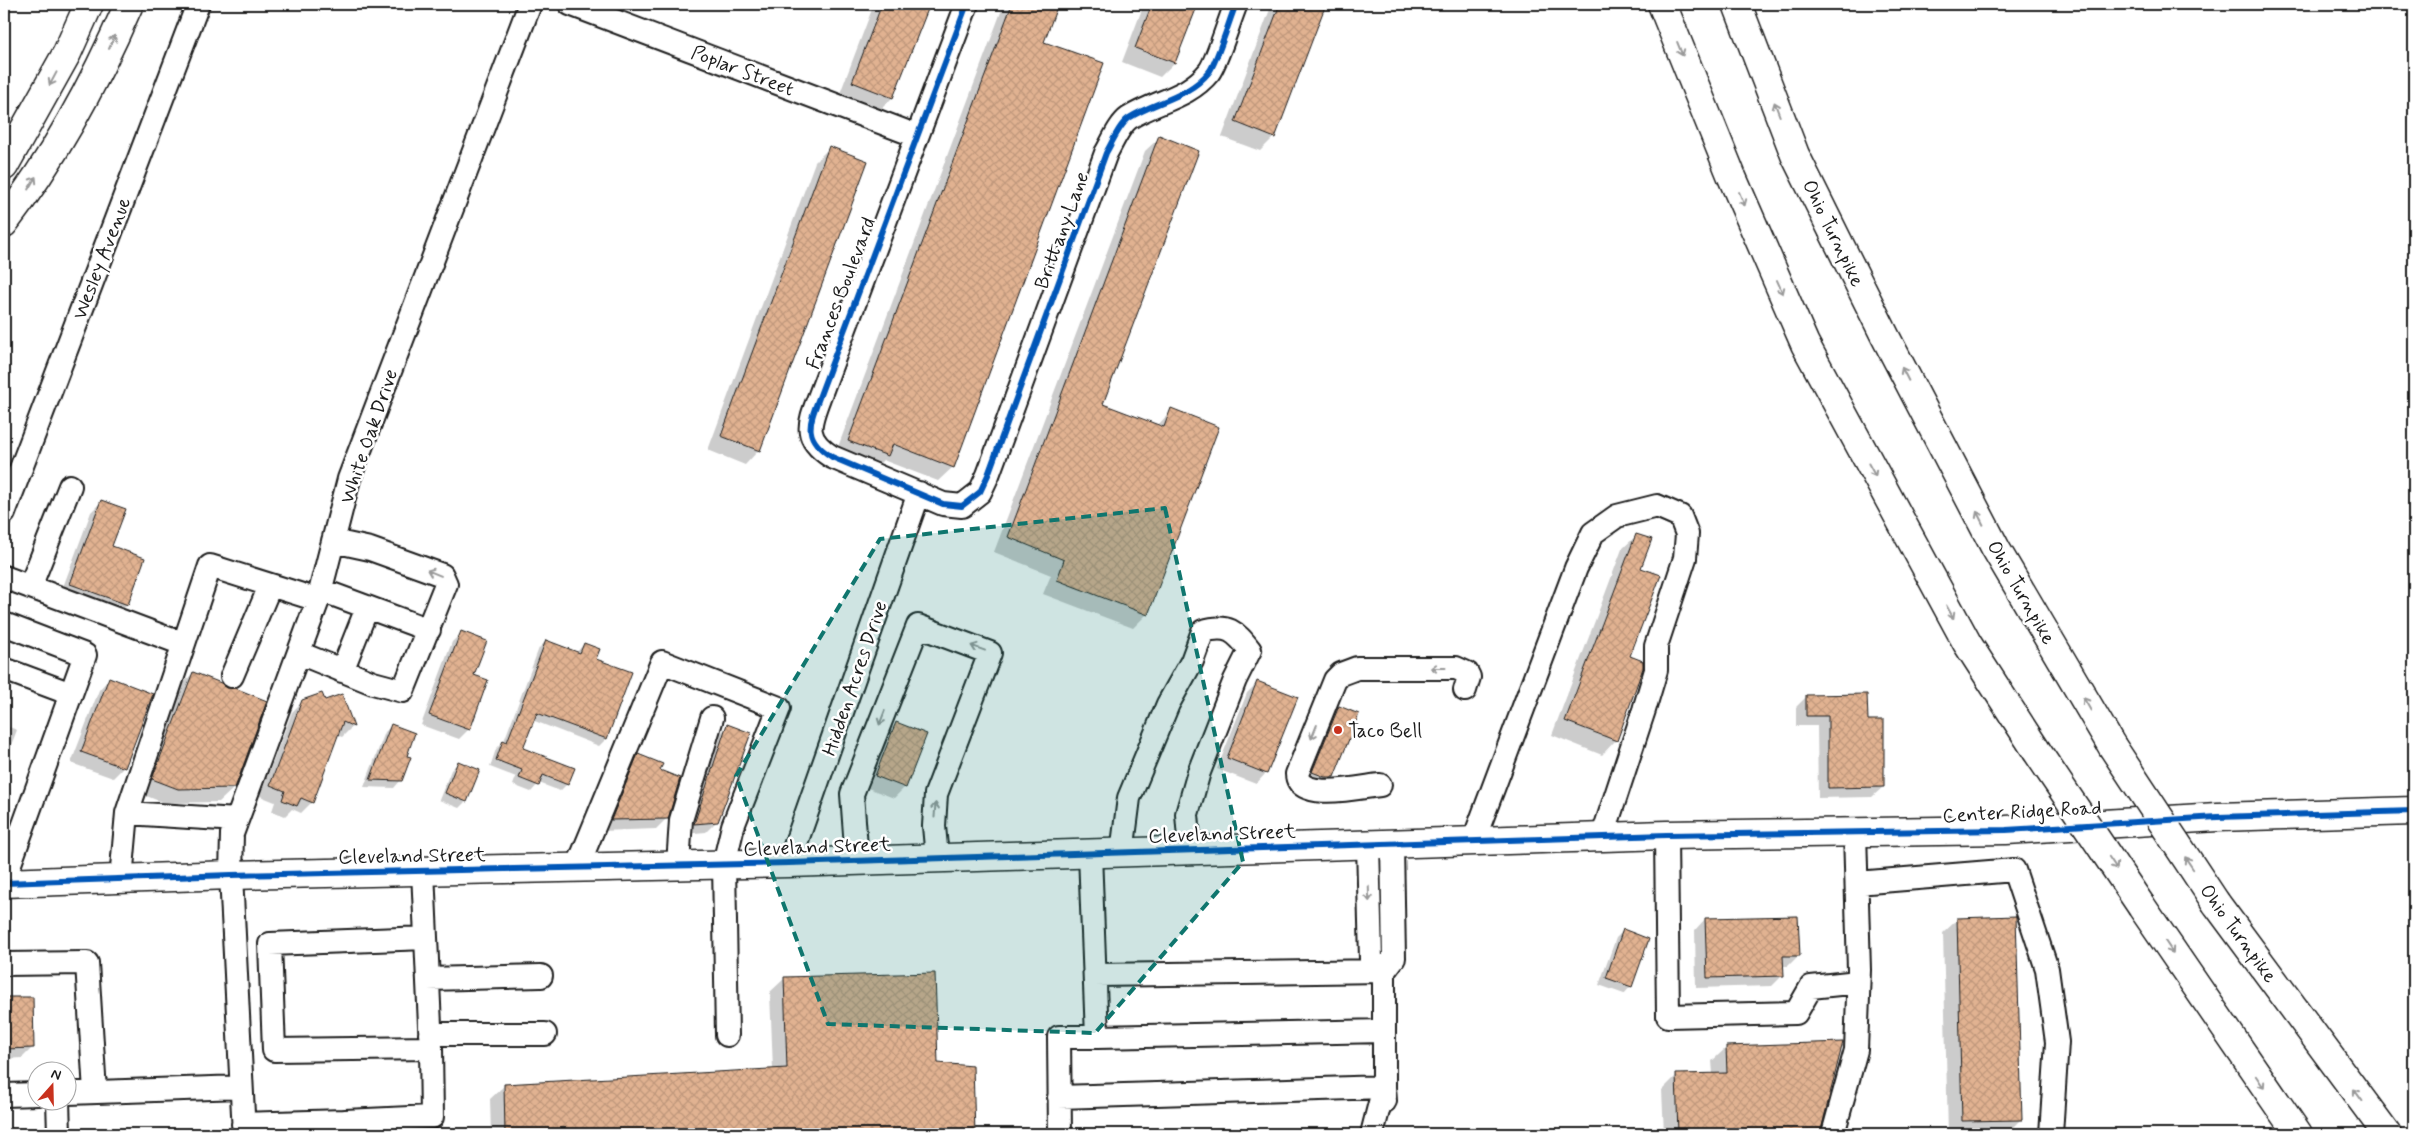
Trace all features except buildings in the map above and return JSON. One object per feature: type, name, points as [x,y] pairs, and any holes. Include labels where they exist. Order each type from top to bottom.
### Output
[{"type":"main road","points":[[4,166],[67,53],[89,4]]},
{"type":"main road","points":[[4,223],[22,200],[74,113],[109,50],[129,4]]},
{"type":"main road","points":[[1662,4],[1760,242],[1805,344],[1848,427],[1968,643],[2036,750],[2298,1134]]},
{"type":"main road","name":"Ohio Turnpike","points":[[1737,4],[1795,155],[1885,336],[1996,549],[2112,746],[2216,903],[2387,1134]]},
{"type":"main road","name":"Center Ridge Road","points":[[1632,837],[2006,830],[2218,817],[2414,811]]},
{"type":"main road","name":"Cleveland Street","points":[[4,882],[788,863],[1632,837]]},
{"type":"street","name":"Wesley Avenue","points":[[4,513],[198,4]]},
{"type":"street","name":"White Oak Drive","points":[[243,1129],[231,875],[232,834],[320,595],[349,479],[530,4]]},
{"type":"street","name":"Poplar Street","points":[[570,4],[917,136]]},
{"type":"street","name":"Frances Boulevard","points":[[962,506],[943,504],[832,457],[819,449],[812,441],[810,426],[967,4]]},
{"type":"street","name":"Brittany Lane","points":[[962,506],[980,492],[988,475],[1106,153],[1128,118],[1180,95],[1196,85],[1211,71],[1236,4]]},
{"type":"street","points":[[30,587],[70,486]]},
{"type":"street","name":"Hidden Acres Drive","points":[[788,863],[919,493]]},
{"type":"street","points":[[1473,842],[1573,577],[1593,533],[1618,516],[1657,506],[1680,516],[1687,534],[1685,558],[1656,646],[1656,670],[1602,838]]},
{"type":"street","points":[[298,653],[342,671],[404,691],[446,584],[442,575],[370,549],[333,541]]},
{"type":"street","points":[[121,879],[127,813],[210,566],[270,586],[320,595],[367,608],[429,630]]},
{"type":"street","points":[[4,577],[183,644]]},
{"type":"street","points":[[232,676],[270,586]]},
{"type":"street","points":[[342,671],[367,608]]},
{"type":"street","points":[[4,624],[85,655],[4,882]]},
{"type":"street","points":[[857,861],[852,794],[918,626],[990,653],[936,794],[934,826],[936,858]]},
{"type":"street","points":[[1122,853],[1130,798],[1165,712],[1192,661],[1203,631],[1216,628],[1236,633],[1250,650],[1235,680],[1210,744],[1187,814],[1190,851]]},
{"type":"street","points":[[577,868],[662,662],[779,708],[733,826],[724,864],[727,1035]]},
{"type":"street","points":[[1380,785],[1320,792],[1304,787],[1297,779],[1297,774],[1332,688],[1341,674],[1357,668],[1456,668],[1468,673],[1469,678],[1465,690]]},
{"type":"street","points":[[4,669],[71,694]]},
{"type":"street","points":[[678,865],[681,820],[712,718]]},
{"type":"street","points":[[127,813],[237,820]]},
{"type":"street","points":[[1833,1134],[1856,1050],[1858,982],[1855,833]]},
{"type":"street","points":[[1666,835],[1668,1016],[1796,1013],[1811,987],[1858,982]]},
{"type":"street","points":[[1380,845],[1371,960],[1384,971],[1386,1134]]},
{"type":"street","points":[[1090,854],[1097,1037]]},
{"type":"street","points":[[1857,884],[2014,870],[2047,969],[2057,1042],[2051,1134]]},
{"type":"street","points":[[243,1129],[345,1128],[432,1117],[423,871]]},
{"type":"street","points":[[426,938],[270,944],[274,1050],[545,1034]]},
{"type":"street","points":[[4,964],[87,963],[95,1092]]},
{"type":"street","points":[[1096,975],[1384,971]]},
{"type":"street","points":[[428,979],[541,976]]},
{"type":"street","points":[[237,1004],[272,1002]]},
{"type":"street","points":[[1060,1134],[1059,1037],[1384,1031]]},
{"type":"street","points":[[78,1093],[241,1087]]},
{"type":"street","points":[[1059,1097],[1384,1087]]},
{"type":"street","points":[[1372,1134],[1384,1087]]},
{"type":"street","points":[[4,1095],[28,1094]]},
{"type":"street","points":[[58,1110],[59,1134]]},
{"type":"highlighted area","points":[[1165,508],[1243,862],[1095,1033],[828,1024],[736,776],[880,539]]},
{"type":"cycle path","points":[[967,4],[811,422],[812,437],[822,450],[832,457],[943,504],[962,506],[980,492],[988,475],[1106,153],[1116,134],[1129,118],[1182,93],[1201,81],[1212,67],[1236,4]]},
{"type":"cycle path","points":[[4,883],[231,875],[789,863],[1666,835],[2006,830],[2217,817],[2414,811]]},
{"type":"place","name":"Taco Bell","points":[[1338,730]]}]
